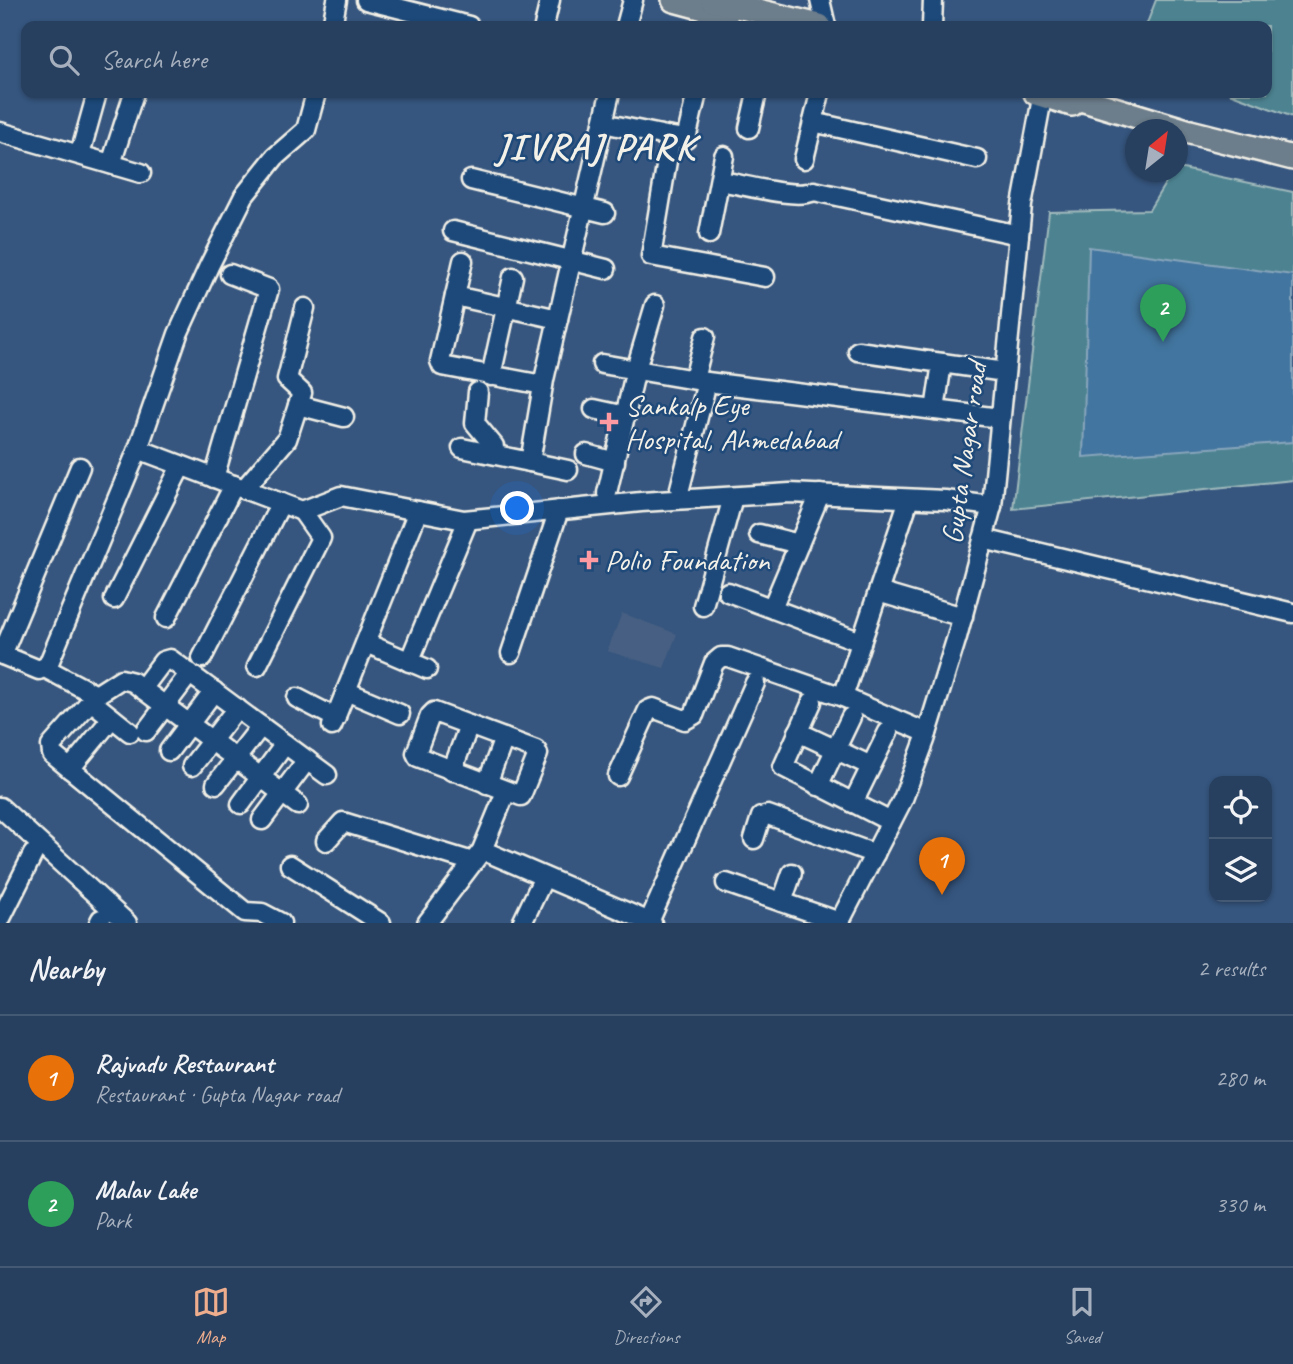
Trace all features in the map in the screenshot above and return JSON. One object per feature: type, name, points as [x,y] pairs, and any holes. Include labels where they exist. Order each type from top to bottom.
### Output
[{"type":"main road","points":[[674,0],[752,21]]},
{"type":"main road","points":[[713,12],[781,21]]},
{"type":"main road","points":[[1061,98],[1125,120]]},
{"type":"main road","points":[[1064,98],[1293,158]]},
{"type":"main road","points":[[1188,139],[1293,166]]},
{"type":"street","points":[[332,21],[337,0]]},
{"type":"street","points":[[366,0],[449,21]]},
{"type":"street","points":[[545,21],[550,0]]},
{"type":"street","points":[[627,21],[633,0]]},
{"type":"street","points":[[820,0],[825,21]]},
{"type":"street","points":[[932,21],[933,0]]},
{"type":"street","points":[[80,155],[96,98]]},
{"type":"street","points":[[111,164],[132,98]]},
{"type":"street","points":[[80,467],[1,655],[39,670],[45,668],[78,596],[138,449],[178,334],[238,208],[244,196],[275,157],[306,130],[315,98]]},
{"type":"street","points":[[530,462],[543,385],[570,260],[609,98]]},
{"type":"street","points":[[603,123],[686,139],[696,98]]},
{"type":"street","points":[[749,128],[756,98]]},
{"type":"street","points":[[804,159],[819,98]]},
{"type":"street","name":"Gupta Nagar road","points":[[840,922],[903,799],[927,733],[963,617],[992,506],[1022,205],[1045,98]]},
{"type":"street","points":[[813,122],[977,159]]},
{"type":"street","points":[[0,132],[141,173]]},
{"type":"street","points":[[671,137],[651,256],[765,277]]},
{"type":"street","points":[[709,234],[724,156]]},
{"type":"street","points":[[471,180],[604,213]]},
{"type":"street","points":[[720,180],[785,192],[808,194],[814,191],[1019,235]]},
{"type":"street","points":[[453,231],[606,269]]},
{"type":"street","points":[[463,261],[440,361],[447,368],[543,385]]},
{"type":"street","points":[[214,478],[269,289],[230,274]]},
{"type":"street","points":[[491,376],[513,277]]},
{"type":"street","points":[[455,296],[558,319]]},
{"type":"street","points":[[607,493],[636,369],[655,305]]},
{"type":"street","points":[[166,618],[239,487],[287,439],[301,390],[287,380],[305,308]]},
{"type":"street","points":[[680,488],[701,380],[705,337]]},
{"type":"street","points":[[858,351],[1005,372]]},
{"type":"street","points":[[936,410],[942,363]]},
{"type":"street","points":[[602,364],[701,380],[1000,418]]},
{"type":"street","points":[[478,392],[475,423],[494,446],[493,454]]},
{"type":"street","points":[[298,405],[344,416]]},
{"type":"street","points":[[594,409],[625,416]]},
{"type":"street","points":[[462,448],[568,470]]},
{"type":"street","points":[[138,449],[302,511],[321,538],[257,666]]},
{"type":"street","points":[[586,454],[615,461]]},
{"type":"street","points":[[114,599],[181,466]]},
{"type":"street","points":[[302,511],[341,496],[468,520],[641,502],[790,493],[992,506]]},
{"type":"street","points":[[772,608],[820,494]]},
{"type":"street","points":[[703,606],[733,498]]},
{"type":"street","points":[[844,697],[909,499]]},
{"type":"street","points":[[202,658],[281,503]]},
{"type":"street","points":[[511,653],[559,510]]},
{"type":"street","points":[[297,698],[334,722],[418,511]]},
{"type":"street","points":[[409,662],[468,520]]},
{"type":"street","points":[[759,534],[799,544]]},
{"type":"street","points":[[983,539],[1293,613]]},
{"type":"street","points":[[728,592],[861,642]]},
{"type":"street","points":[[878,593],[963,617]]},
{"type":"street","points":[[366,643],[427,669]]},
{"type":"street","points":[[618,776],[648,710],[653,708],[685,720],[689,719],[694,715],[714,663],[720,657],[729,657],[844,697],[927,733]]},
{"type":"street","points":[[142,689],[166,659],[190,673],[327,775]]},
{"type":"street","points":[[45,668],[94,698],[112,718],[138,732],[165,706],[190,673]]},
{"type":"street","points":[[281,923],[262,913],[245,912],[52,754],[51,746],[94,698],[121,679],[133,682],[298,805]]},
{"type":"street","points":[[326,841],[343,822],[477,856],[544,877],[628,918],[651,922],[755,684]]},
{"type":"street","points":[[169,751],[214,691]]},
{"type":"street","points":[[346,691],[400,714]]},
{"type":"street","points":[[812,702],[783,767],[891,822]]},
{"type":"street","points":[[192,766],[237,708]]},
{"type":"street","points":[[434,712],[469,725],[536,750],[538,754],[522,794],[518,796],[506,792],[420,759],[416,753],[434,712]]},
{"type":"street","points":[[818,786],[851,717]]},
{"type":"street","points":[[70,769],[112,718]]},
{"type":"street","points":[[452,771],[469,725]]},
{"type":"street","points":[[216,785],[261,726]]},
{"type":"street","points":[[798,732],[871,766]]},
{"type":"street","points":[[853,803],[888,732]]},
{"type":"street","points":[[487,784],[504,738]]},
{"type":"street","points":[[241,804],[285,744]]},
{"type":"street","points":[[262,820],[307,760]]},
{"type":"street","points":[[427,923],[477,856],[506,792]]},
{"type":"street","points":[[0,807],[127,923]]},
{"type":"street","points":[[754,839],[761,817],[768,815],[874,854]]},
{"type":"street","points":[[0,920],[8,886],[33,854]]},
{"type":"street","points":[[290,865],[381,923]]},
{"type":"street","points":[[782,902],[792,873]]},
{"type":"street","points":[[522,923],[544,877]]},
{"type":"street","points":[[726,883],[840,922]]},
{"type":"shaded area","points":[[1089,247],[1293,275],[1293,442],[1083,457]]},
{"type":"shaded area","points":[[622,613],[677,634],[664,668],[607,651]]},
{"type":"green space","points":[[1156,0],[1293,0],[1293,117],[1242,98],[1272,98],[1272,21],[1148,21]]},
{"type":"green space","points":[[1188,170],[1293,192],[1293,480],[1013,509],[1049,212],[1149,210],[1166,182],[1188,182]]},
{"type":"place","name":"Malav Lake","points":[[1163,342]]},
{"type":"place","name":"Sankalp Eye Hospital, Ahmedabad","points":[[609,422]]},
{"type":"place","name":"Polio Foundation","points":[[589,560]]},
{"type":"place","name":"Rajvadu Restaurant","points":[[942,895]]},
{"type":"district","name":"JIVRAJ PARK","points":[[596,146]]}]
